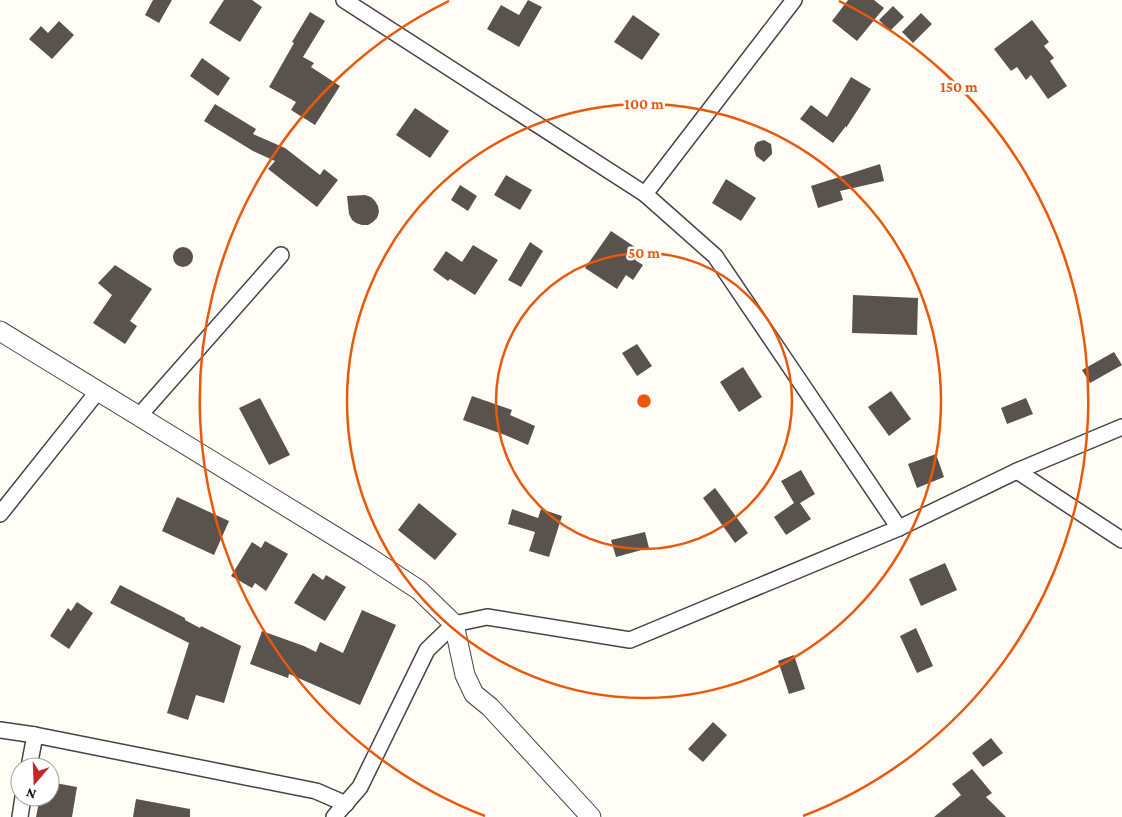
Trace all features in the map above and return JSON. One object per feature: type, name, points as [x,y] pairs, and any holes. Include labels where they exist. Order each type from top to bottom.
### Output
[{"type":"street","points":[[344,0],[645,194],[715,256],[898,528]]},
{"type":"street","points":[[645,194],[794,0]]},
{"type":"street","points":[[139,416],[281,255]]},
{"type":"street","points":[[0,330],[419,590],[454,624],[465,674],[474,694],[490,707],[592,817]]},
{"type":"street","points":[[0,514],[98,391]]},
{"type":"street","points":[[334,817],[360,787],[427,650],[454,624],[487,617],[630,640],[898,528],[1017,471],[1122,428]]},
{"type":"street","points":[[1017,471],[1122,540]]},
{"type":"street","points":[[0,730],[35,735],[316,791],[346,804]]},
{"type":"street","points":[[31,757],[35,735]]},
{"type":"building","points":[[153,0],[172,0],[159,23],[145,15]]},
{"type":"building","points":[[224,0],[252,0],[262,7],[240,42],[209,23]]},
{"type":"building","points":[[528,0],[542,7],[519,47],[487,29],[501,5],[519,15]]},
{"type":"building","points":[[848,0],[874,0],[884,8],[857,41],[832,21]]},
{"type":"building","points":[[893,6],[904,17],[890,31],[879,20]]},
{"type":"building","points":[[310,12],[325,21],[303,57],[314,63],[311,67],[340,86],[315,125],[291,110],[296,102],[269,87]]},
{"type":"building","points":[[921,13],[932,24],[913,43],[902,32]]},
{"type":"building","points":[[633,15],[660,34],[642,60],[614,42]]},
{"type":"building","points":[[1032,20],[1049,42],[1044,46],[1054,58],[1050,61],[1067,86],[1048,99],[1031,75],[1026,80],[1017,67],[1011,71],[994,49]]},
{"type":"building","points":[[59,21],[74,35],[52,59],[29,39],[41,26],[48,33]]},
{"type":"building","points":[[202,58],[230,78],[218,96],[190,76]]},
{"type":"building","points":[[851,77],[871,89],[846,128],[846,126],[833,143],[800,119],[811,105],[827,117]]},
{"type":"building","points":[[215,104],[256,129],[253,134],[285,148],[320,175],[324,169],[338,180],[317,207],[268,169],[275,161],[253,151],[204,121]]},
{"type":"building","points":[[415,108],[449,131],[430,158],[396,135]]},
{"type":"building","points":[[764,140],[771,144],[772,154],[764,162],[756,156],[754,149],[757,142]]},
{"type":"building","points":[[880,164],[884,181],[840,191],[843,200],[818,208],[811,186]]},
{"type":"building","points":[[506,175],[532,190],[520,210],[494,195]]},
{"type":"building","points":[[726,179],[756,198],[741,221],[712,203]]},
{"type":"building","points":[[460,185],[477,196],[468,211],[451,200]]},
{"type":"building","points":[[365,195],[375,201],[379,212],[373,222],[368,225],[362,225],[352,220],[349,214],[347,196]]},
{"type":"building","points":[[611,231],[641,251],[635,260],[643,265],[633,280],[626,275],[617,289],[585,268]]},
{"type":"building","points":[[530,242],[543,251],[521,287],[508,280]]},
{"type":"building","points":[[473,245],[498,260],[475,295],[450,279],[448,281],[433,270],[446,251],[462,262]]},
{"type":"building","points":[[183,247],[190,250],[193,257],[190,264],[183,267],[176,264],[173,257],[176,250]]},
{"type":"building","points":[[115,265],[152,289],[130,321],[137,326],[125,344],[93,323],[112,295],[98,283]]},
{"type":"building","points":[[853,295],[918,298],[917,335],[852,333]]},
{"type":"building","points":[[637,344],[652,366],[637,376],[622,353]]},
{"type":"building","points":[[1114,352],[1122,365],[1090,383],[1082,370]]},
{"type":"building","points":[[743,367],[762,397],[739,412],[720,382]]},
{"type":"building","points":[[891,391],[911,419],[889,436],[868,407]]},
{"type":"building","points":[[472,396],[512,410],[510,415],[535,426],[528,445],[463,420]]},
{"type":"building","points":[[260,398],[290,455],[269,465],[239,408]]},
{"type":"building","points":[[1026,398],[1033,414],[1007,424],[1001,408]]},
{"type":"building","points":[[936,454],[944,477],[917,488],[908,464]]},
{"type":"building","points":[[801,470],[815,494],[800,503],[811,519],[786,535],[774,517],[794,503],[781,481]]},
{"type":"building","points":[[715,488],[748,533],[735,543],[703,498]]},
{"type":"building","points":[[177,497],[229,521],[214,555],[162,531]]},
{"type":"building","points":[[419,503],[457,534],[435,560],[398,530]]},
{"type":"building","points":[[512,509],[538,518],[541,509],[562,516],[549,557],[529,551],[535,532],[508,524]]},
{"type":"building","points":[[645,532],[649,548],[616,557],[611,540]]},
{"type":"building","points":[[265,541],[288,554],[266,591],[255,583],[252,588],[231,576],[252,542],[261,548]]},
{"type":"building","points":[[945,563],[957,590],[921,606],[909,579]]},
{"type":"building","points":[[313,573],[323,580],[326,575],[346,587],[325,621],[294,603]]},
{"type":"building","points":[[120,585],[185,618],[185,620],[200,628],[201,626],[241,646],[224,703],[196,695],[188,720],[167,713],[189,643],[110,603]]},
{"type":"building","points":[[77,602],[93,613],[69,649],[50,636],[68,608],[71,611]]},
{"type":"building","points":[[362,610],[396,625],[360,705],[289,674],[288,678],[250,664],[262,631],[316,652],[320,642],[343,653]]},
{"type":"building","points":[[916,628],[933,666],[917,673],[900,636]]},
{"type":"building","points":[[794,655],[805,689],[789,694],[778,661]]},
{"type":"building","points":[[713,722],[727,735],[703,762],[688,749]]},
{"type":"building","points":[[991,738],[1003,753],[983,767],[972,753]]},
{"type":"building","points":[[972,769],[992,793],[986,797],[1006,817],[934,817],[961,795],[952,784]]},
{"type":"building","points":[[60,784],[77,787],[72,817],[36,817],[38,807],[60,807]]},
{"type":"building","points":[[136,799],[190,809],[190,817],[133,817]]}]
